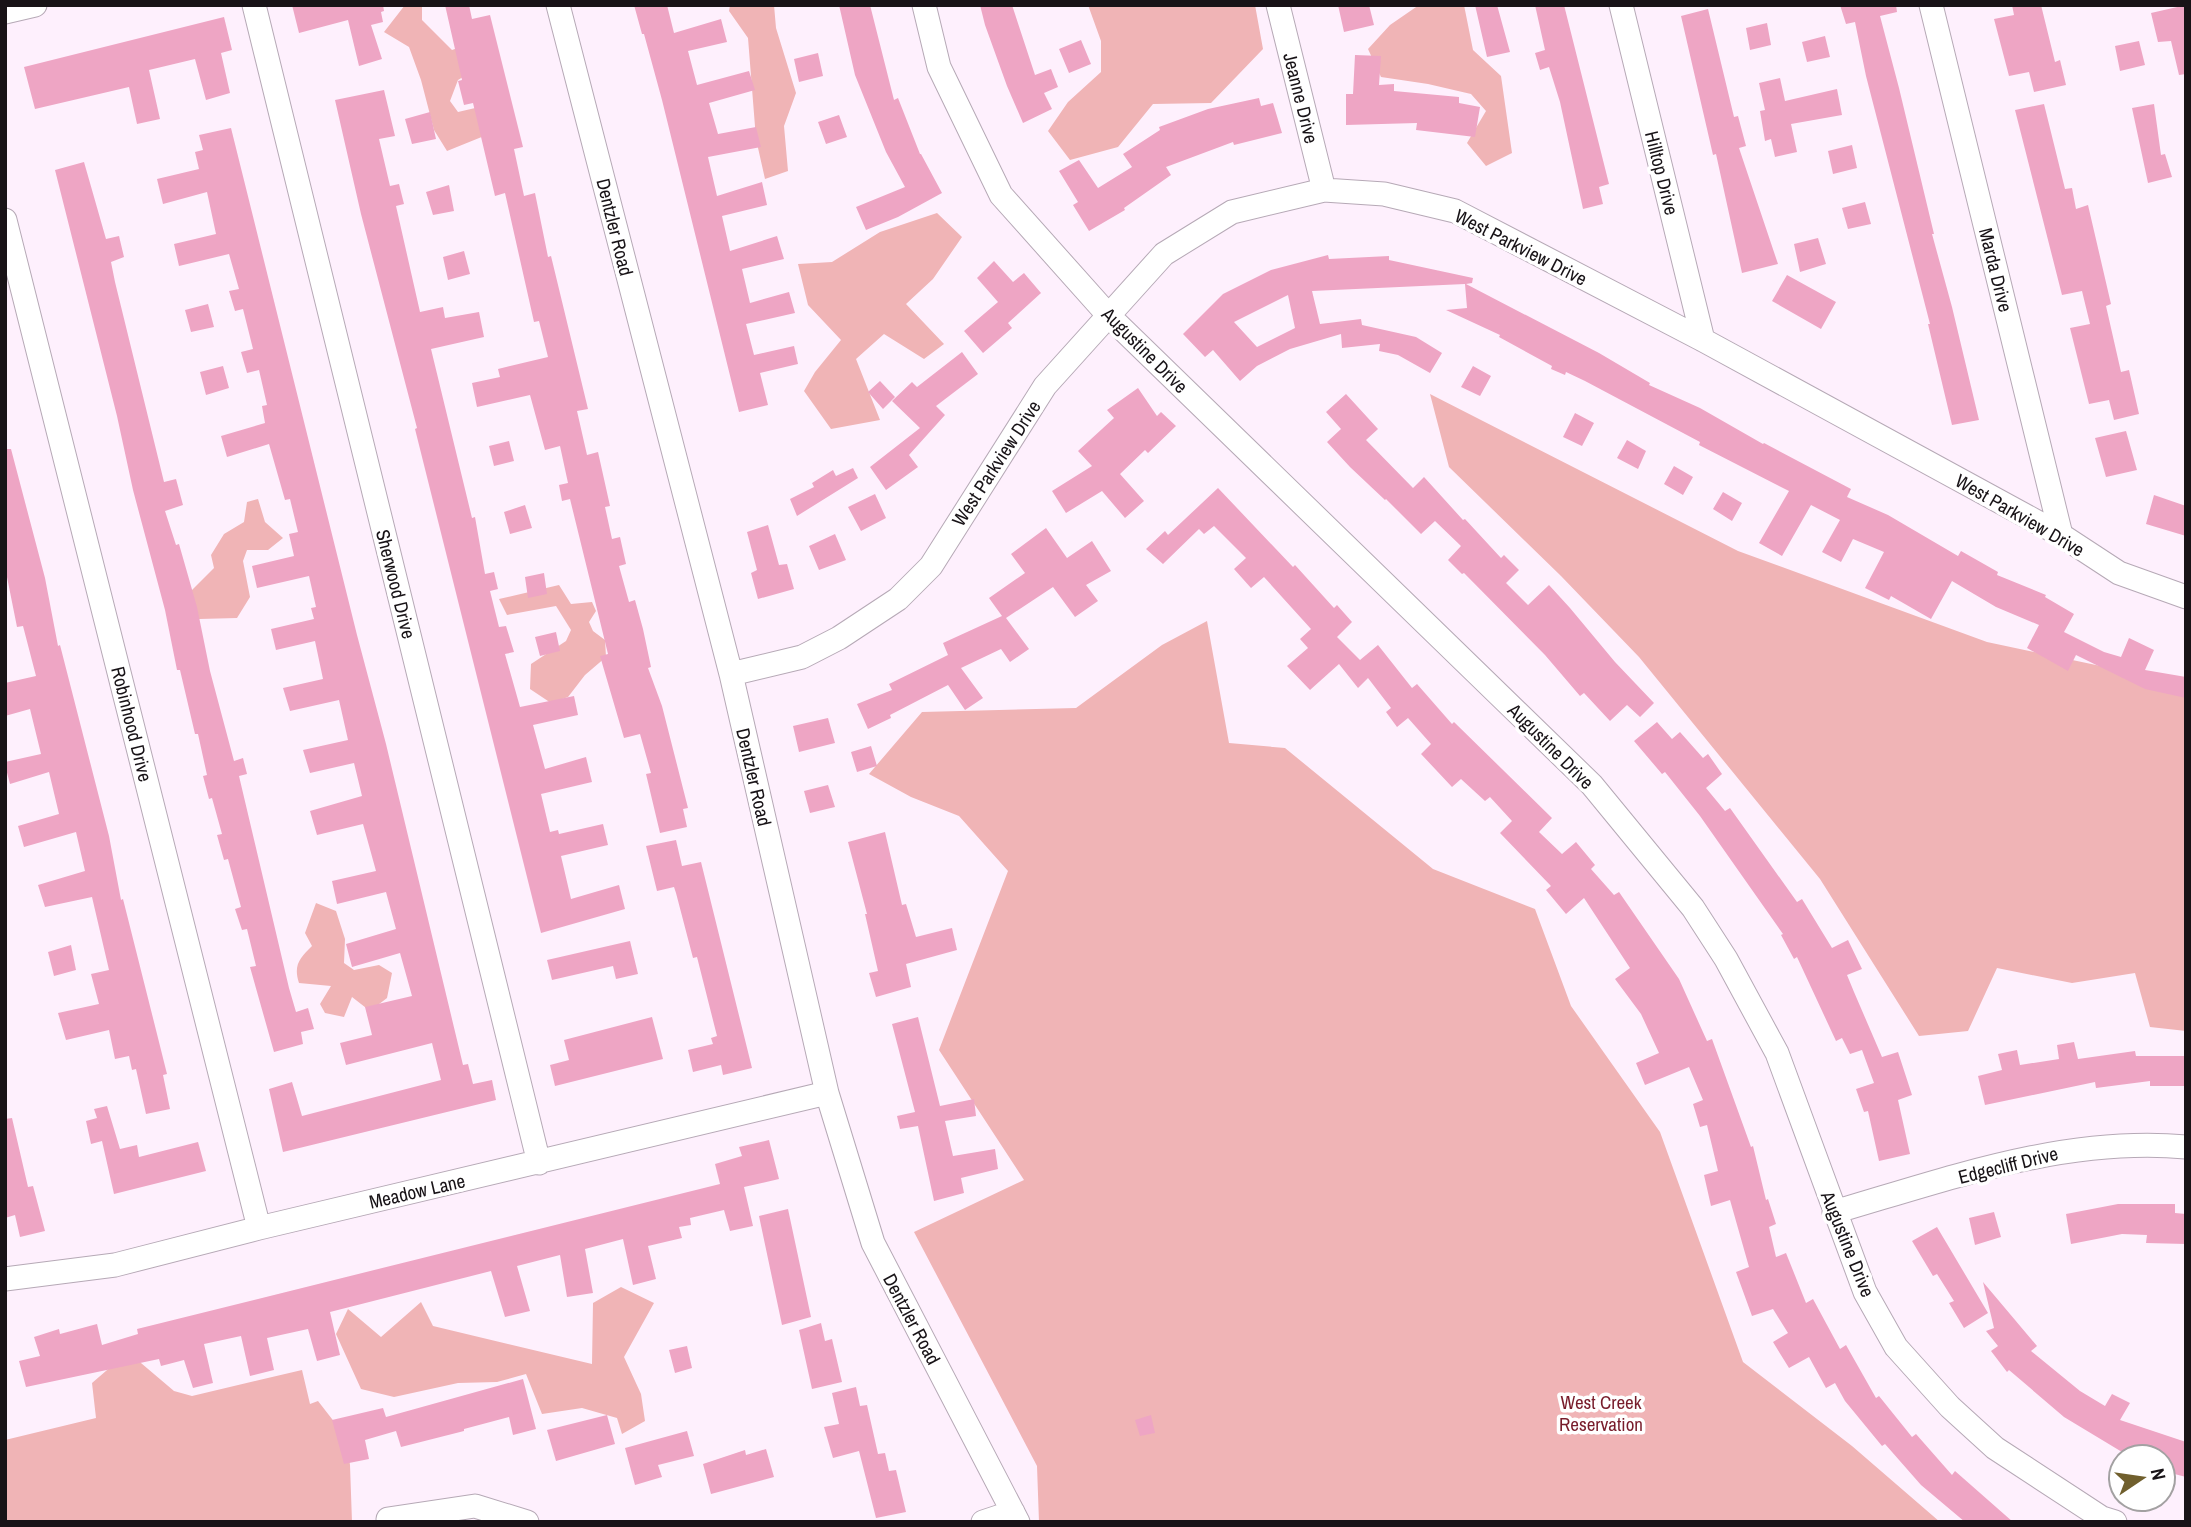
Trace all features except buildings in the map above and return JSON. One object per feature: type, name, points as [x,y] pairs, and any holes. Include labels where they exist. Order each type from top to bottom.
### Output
[{"type":"street","points":[[5,12],[35,5]]},
{"type":"street","name":"Sherwood Drive","points":[[254,5],[539,1163]]},
{"type":"street","name":"Dentzler Road","points":[[558,5],[731,674],[827,1093],[873,1243],[1016,1517]]},
{"type":"street","name":"Augustine Drive","points":[[924,5],[939,68],[1002,195],[1110,316],[1592,785],[1693,908],[1726,959],[1777,1053],[1865,1292],[1896,1346],[1950,1407],[1995,1448],[2102,1518],[2115,1522]]},
{"type":"street","name":"Jeanne Drive","points":[[1278,5],[1324,190]]},
{"type":"street","name":"Hilltop Drive","points":[[1621,5],[1703,340]]},
{"type":"street","name":"Marda Drive","points":[[1931,5],[2061,535]]},
{"type":"street","name":"West Parkview Drive","points":[[731,674],[802,657],[839,638],[898,599],[931,566],[1045,386],[1164,254],[1232,212],[1324,190],[1384,194],[1455,211],[1703,340],[2061,535],[2119,573],[2186,597]]},
{"type":"street","name":"Robinhood Drive","points":[[5,220],[259,1228]]},
{"type":"street","name":"Meadow Lane","points":[[5,1279],[115,1265],[259,1228],[827,1093]]},
{"type":"street","name":"Edgecliff Drive","points":[[1834,1212],[2010,1162],[2065,1151],[2148,1145],[2186,1147]]},
{"type":"street","points":[[388,1519],[475,1506],[527,1522]]},
{"type":"street","points":[[983,1522],[1016,1517]]},
{"type":"green space","points":[[405,5],[422,5],[422,20],[452,50],[469,44],[488,62],[458,80],[450,101],[458,112],[488,105],[494,132],[447,151],[434,130],[409,47],[384,32]]},
{"type":"green space","points":[[730,5],[774,5],[776,28],[796,93],[784,126],[788,171],[765,179],[756,139],[748,38],[729,11]]},
{"type":"green space","points":[[1088,5],[1255,5],[1263,49],[1211,103],[1153,104],[1118,147],[1070,160],[1048,131],[1068,102],[1101,72],[1101,41]]},
{"type":"green space","points":[[1419,5],[1464,5],[1473,50],[1501,76],[1512,153],[1486,166],[1467,143],[1486,111],[1471,94],[1381,77],[1368,49],[1390,25]]},
{"type":"green space","points":[[937,213],[962,237],[933,279],[906,304],[944,344],[924,359],[884,334],[856,359],[880,420],[831,429],[804,391],[815,372],[841,340],[808,305],[798,264],[832,262],[880,232]]},
{"type":"green space","points":[[1430,394],[1738,551],[1987,642],[2186,684],[2186,1031],[2150,1027],[2135,973],[2072,983],[1997,968],[1968,1031],[1919,1036],[1820,879],[1639,657],[1561,576],[1449,467]]},
{"type":"green space","points":[[258,499],[265,522],[283,538],[268,550],[247,550],[243,561],[250,597],[237,618],[199,619],[188,594],[214,568],[211,555],[224,534],[244,522],[247,502]]},
{"type":"green space","points":[[559,585],[571,604],[592,602],[596,611],[589,622],[593,631],[605,640],[606,657],[585,675],[568,697],[551,703],[530,689],[531,664],[566,641],[571,630],[556,606],[507,615],[499,599]]},
{"type":"green space","name":"West Creek Reservation","points":[[1207,621],[1229,743],[1285,748],[1433,869],[1535,909],[1571,1006],[1660,1132],[1743,1362],[1852,1446],[1940,1522],[1039,1522],[1037,1466],[914,1232],[1024,1180],[939,1050],[1008,871],[959,816],[911,797],[869,774],[922,712],[1076,708],[1162,645]]},
{"type":"green space","points":[[316,903],[336,911],[345,939],[344,963],[354,970],[379,965],[392,973],[387,998],[370,1011],[352,997],[344,1017],[325,1013],[320,1004],[331,986],[299,983],[297,967],[312,946],[305,933]]},
{"type":"green space","points":[[621,1287],[654,1303],[624,1357],[641,1394],[645,1421],[622,1434],[617,1418],[582,1408],[542,1414],[526,1374],[497,1382],[458,1383],[394,1397],[361,1389],[336,1334],[348,1309],[381,1337],[421,1302],[433,1326],[592,1364],[593,1303]]},
{"type":"green space","points":[[128,1352],[174,1391],[192,1396],[302,1370],[310,1404],[318,1401],[346,1437],[352,1522],[5,1522],[5,1440],[96,1418],[92,1383]]}]
